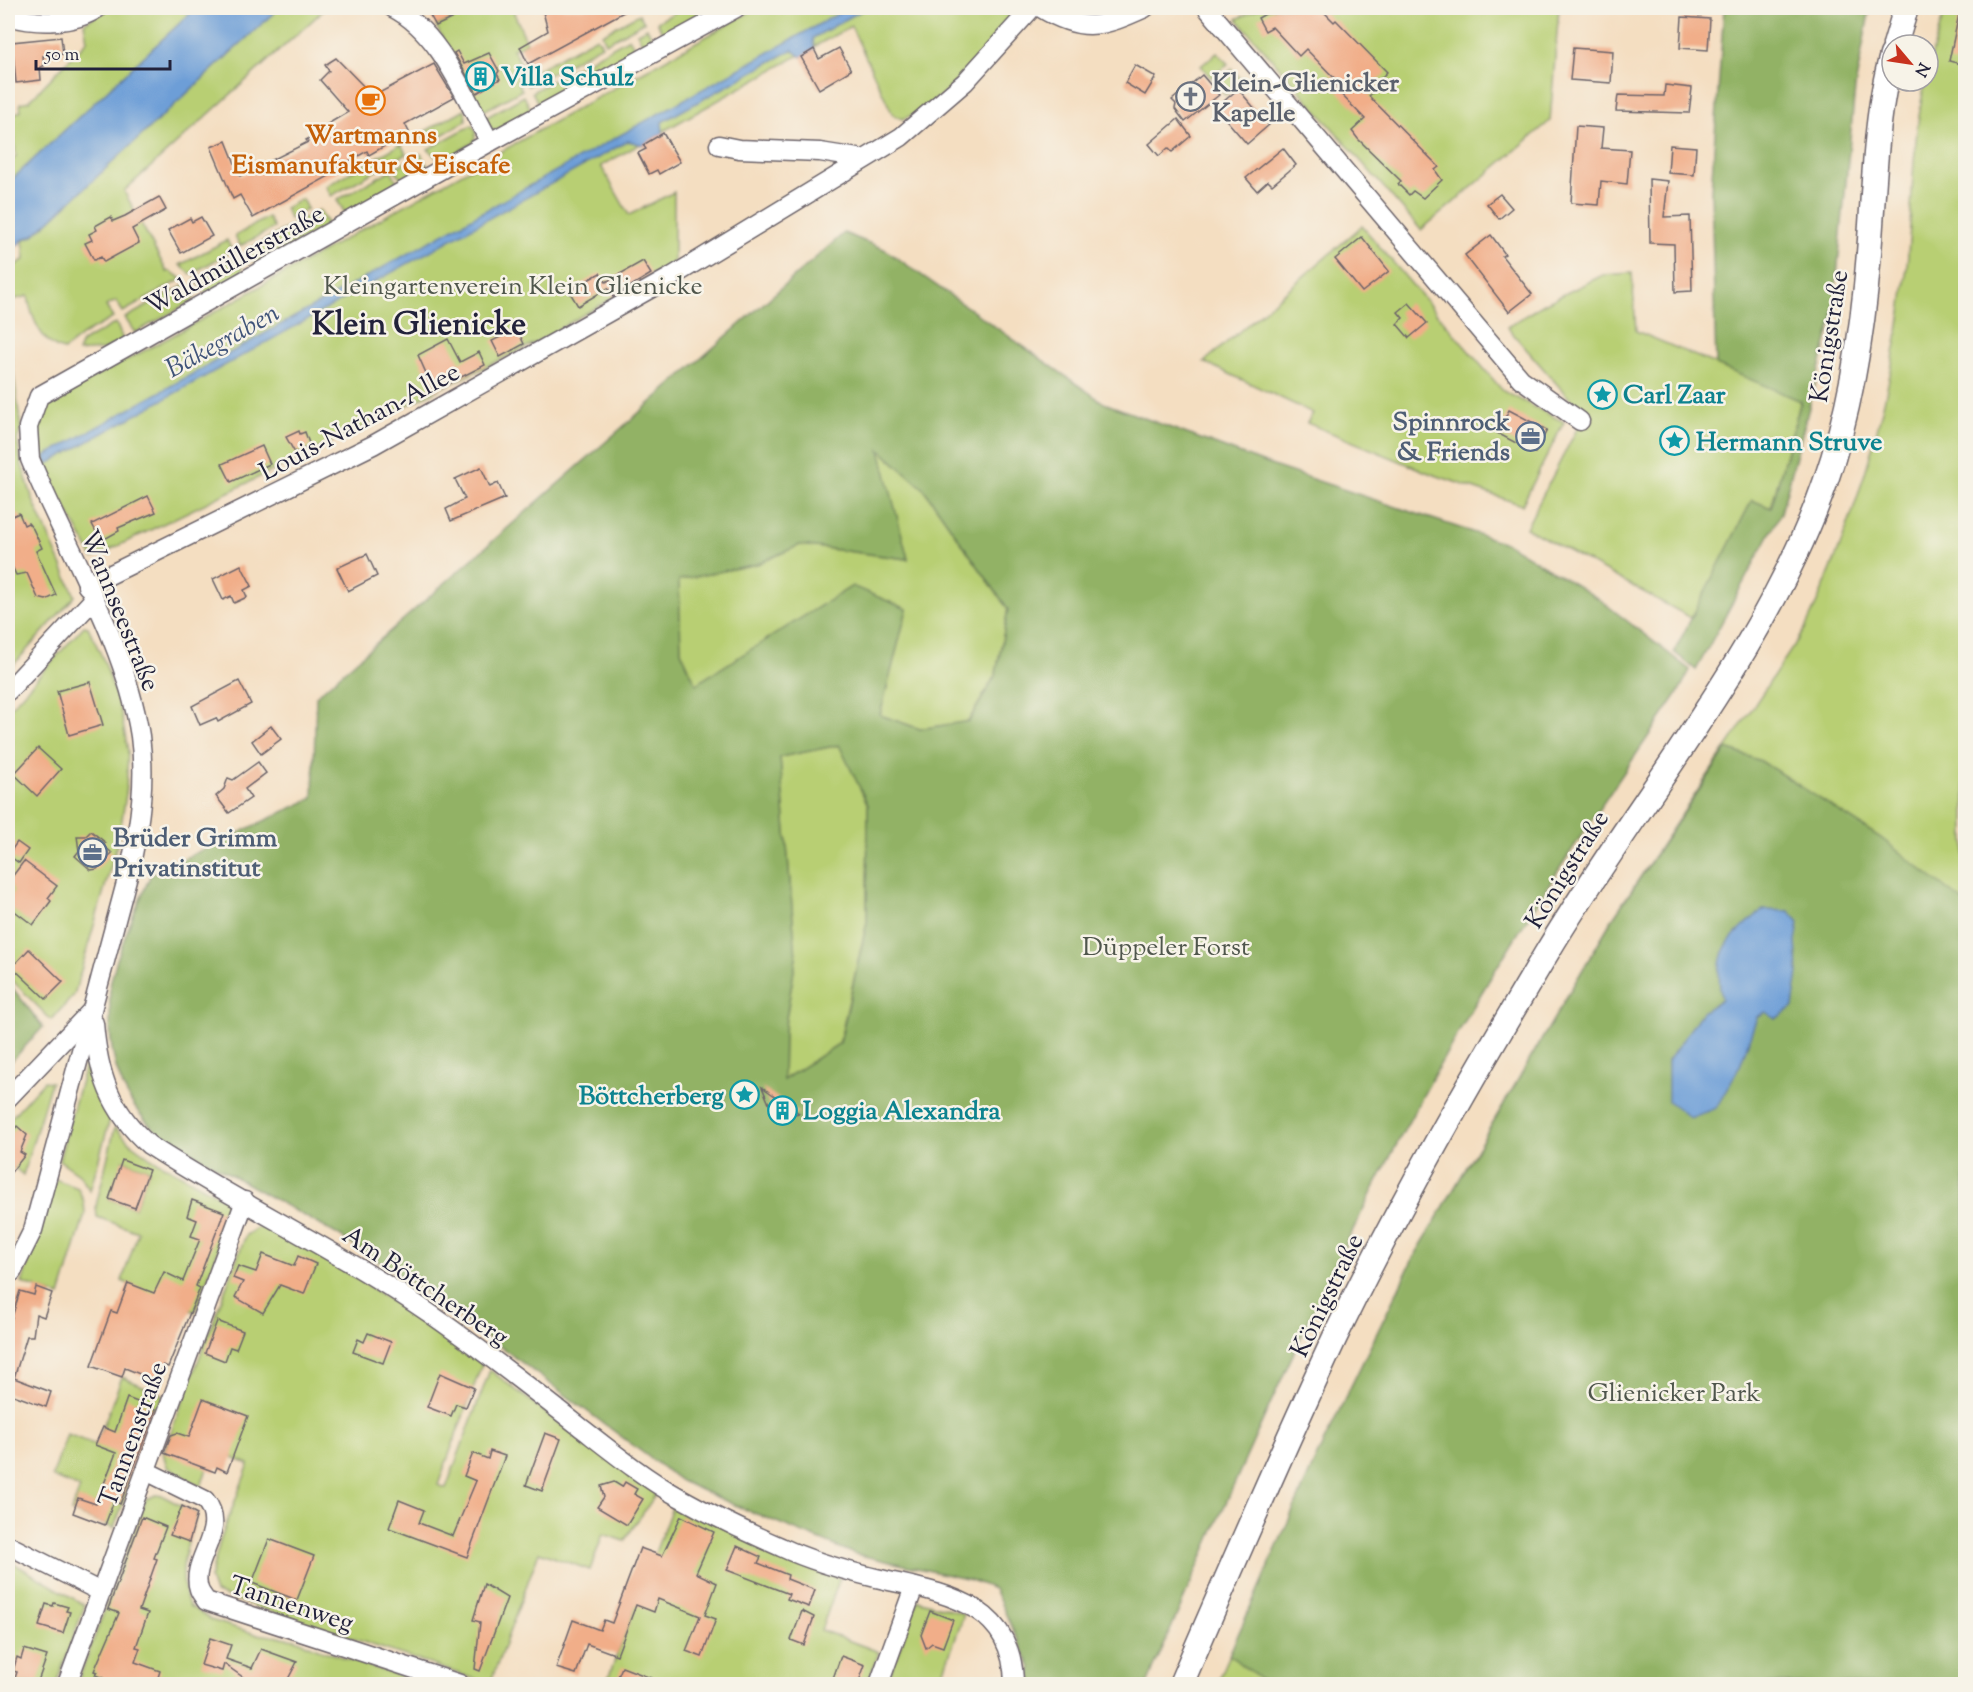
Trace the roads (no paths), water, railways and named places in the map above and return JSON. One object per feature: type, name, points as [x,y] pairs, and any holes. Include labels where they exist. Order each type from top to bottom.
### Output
[{"type":"main road","points":[[1899,33],[1906,8]]},
{"type":"main road","name":"Königstraße","points":[[1181,1684],[1256,1510],[1332,1344],[1404,1202],[1551,946],[1752,638],[1784,579],[1804,535],[1831,462],[1853,377],[1863,320],[1881,122],[1886,93]]},
{"type":"street","points":[[8,16],[37,21],[68,20],[98,8]]},
{"type":"street","points":[[393,8],[418,27],[438,50],[490,142]]},
{"type":"street","name":"Waldmüllerstraße","points":[[39,396],[490,142],[736,8]]},
{"type":"street","name":"Louis-Nathan-Allee","points":[[90,593],[383,440],[671,277],[902,136],[944,101],[992,55],[1032,8]]},
{"type":"street","points":[[1041,8],[1072,22],[1090,25],[1109,24],[1145,8]]},
{"type":"street","points":[[1207,8],[1521,379],[1580,421]]},
{"type":"street","points":[[719,145],[738,149],[820,152],[864,159]]},
{"type":"street","name":"Wannseestraße","points":[[8,1098],[93,1009],[136,844],[142,803],[140,737],[127,679],[30,459],[28,427],[39,396]]},
{"type":"street","points":[[8,691],[90,593]]},
{"type":"street","points":[[12,1272],[33,1230],[93,1009]]},
{"type":"street","name":"Am Böttcherberg","points":[[93,1009],[96,1052],[109,1096],[126,1123],[149,1145],[342,1256],[432,1315],[604,1446],[677,1496],[781,1547],[825,1565],[956,1597],[980,1613],[1005,1640],[1011,1656],[1014,1684]]},
{"type":"street","name":"Tannenstraße","points":[[67,1684],[245,1202]]},
{"type":"street","name":"Tannenweg","points":[[146,1471],[205,1500],[210,1507],[214,1523],[198,1576],[198,1588],[206,1601],[459,1684]]},
{"type":"street","points":[[8,1545],[101,1592]]},
{"type":"street","points":[[879,1684],[914,1587]]},
{"type":"water","points":[[196,8],[279,8],[34,235],[24,239],[8,254],[8,183]]},
{"type":"water","name":"Bäkegraben","points":[[848,8],[866,8],[813,38],[814,49],[801,57],[792,50],[662,122],[663,133],[643,145],[628,141],[46,465],[45,456]]},
{"type":"water","points":[[1763,910],[1789,911],[1799,922],[1796,942],[1798,972],[1793,1007],[1775,1019],[1766,1012],[1757,1017],[1740,1066],[1716,1108],[1690,1118],[1668,1101],[1668,1061],[1702,1012],[1722,999],[1719,983],[1721,957],[1740,929]]},
{"type":"place","name":"Villa Schulz","points":[[480,76]]},
{"type":"place","name":"Klein-Glienicker Kapelle","points":[[1191,97]]},
{"type":"place","name":"Wartmanns Eismanufaktur & Eiscafe","points":[[371,100]]},
{"type":"place","name":"Carl Zaar","points":[[1602,394]]},
{"type":"place","name":"Spinnrock & Friends","points":[[1531,436]]},
{"type":"place","name":"Hermann Struve","points":[[1675,441]]},
{"type":"place","name":"Brüder Grimm Privatinstitut","points":[[92,852]]},
{"type":"place","name":"Böttcherberg","points":[[745,1095]]},
{"type":"place","name":"Loggia Alexandra","points":[[782,1110]]},
{"type":"district","name":"Klein Glienicke","points":[[419,323]]},
{"type":"park label","name":"Kleingartenverein Klein Glienicke","points":[[513,285]]},
{"type":"park label","name":"Düppeler Forst","points":[[1166,946]]},
{"type":"park label","name":"Glienicker Park","points":[[1674,1392]]}]
